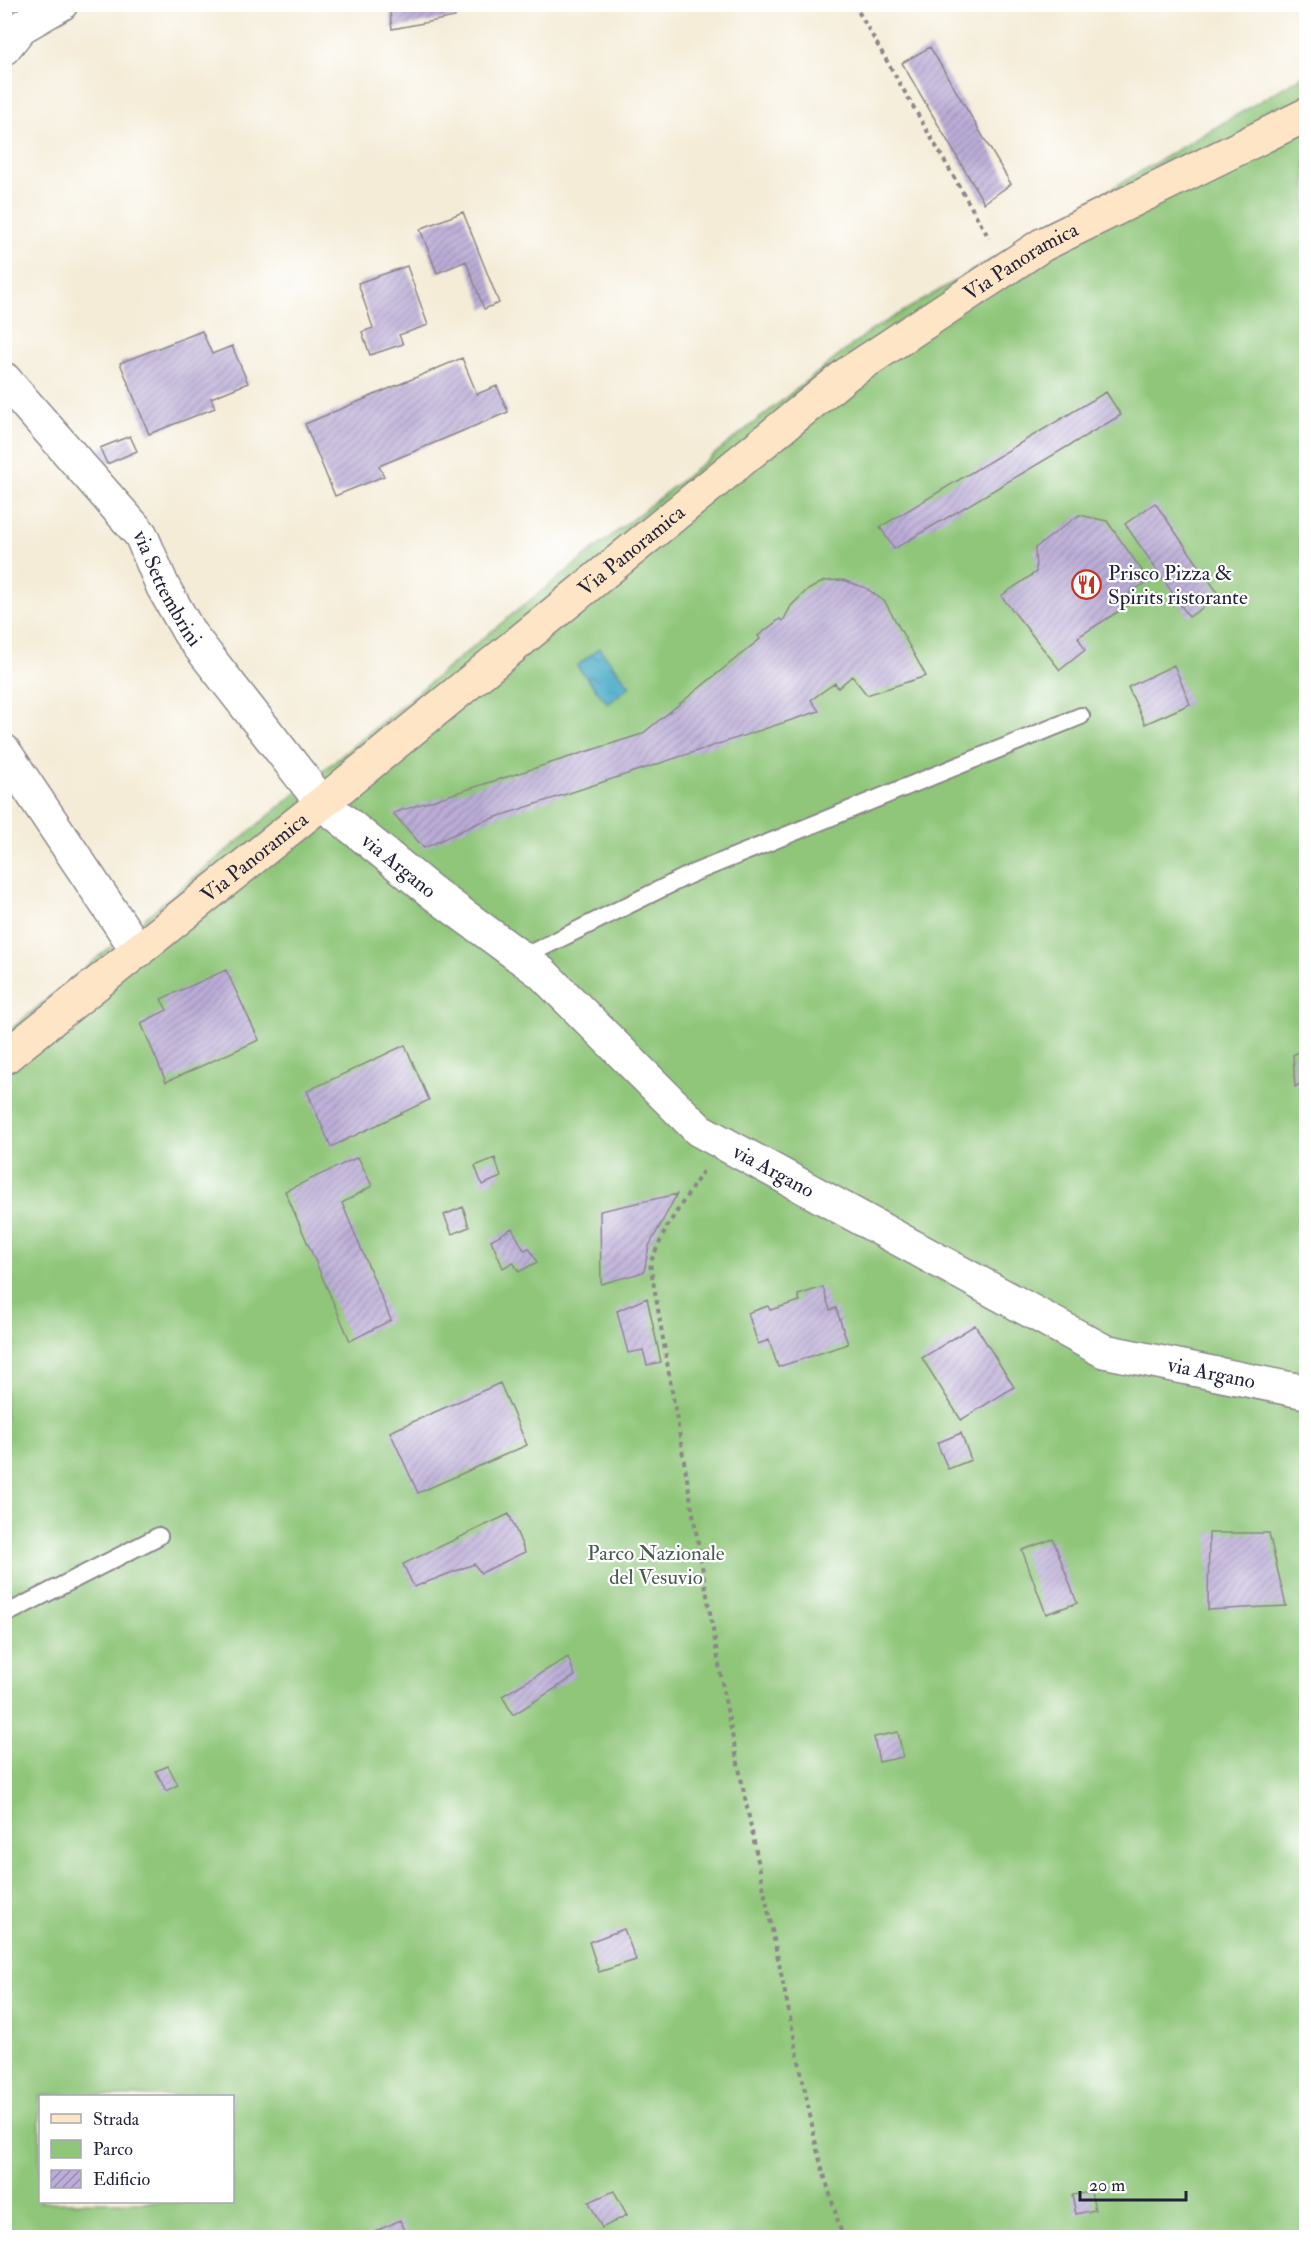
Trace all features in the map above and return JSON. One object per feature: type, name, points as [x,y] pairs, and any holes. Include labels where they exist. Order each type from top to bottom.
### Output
[{"type":"street","points":[[13,26],[61,4]]},
{"type":"street","name":"Via Panoramica","points":[[4,1058],[322,803],[847,374],[1042,245],[1306,115]]},
{"type":"street","name":"via Settembrini","points":[[4,379],[141,535],[163,587],[190,634],[322,803]]},
{"type":"street","points":[[4,751],[138,951]]},
{"type":"street","name":"via Argano","points":[[322,803],[433,893],[542,973],[699,1130],[1104,1350],[1306,1392]]},
{"type":"lane","points":[[521,958],[691,874],[1081,716]]},
{"type":"lane","points":[[4,1615],[159,1536]]},
{"type":"path","points":[[854,4],[1006,269]]},
{"type":"path","points":[[722,1143],[668,1225],[650,1263],[725,1700],[818,2154],[843,2238]]},
{"type":"green space","name":"Parco Nazionale del Vesuvio","points":[[1306,74],[1306,2237],[5,2238],[5,1034],[509,617],[870,331]]},
{"type":"water","points":[[599,648],[630,686],[608,704],[577,666]]},
{"type":"building","points":[[389,4],[452,4],[455,17],[392,29]]},
{"type":"building","points":[[930,47],[1011,184],[984,203],[902,63]]},
{"type":"building","points":[[463,212],[499,303],[484,309],[466,261],[437,273],[420,229]]},
{"type":"building","points":[[407,266],[428,325],[399,335],[403,344],[370,355],[362,332],[373,328],[358,283]]},
{"type":"building","points":[[202,331],[212,354],[232,346],[248,383],[211,398],[215,408],[149,434],[120,363]]},
{"type":"building","points":[[462,358],[477,394],[497,386],[508,412],[379,466],[384,476],[335,496],[305,424]]},
{"type":"building","points":[[1106,392],[1121,415],[894,549],[880,527]]},
{"type":"building","points":[[130,436],[137,451],[107,464],[100,448]]},
{"type":"building","points":[[1155,503],[1220,596],[1189,617],[1125,524]]},
{"type":"building","points":[[1079,515],[1107,521],[1150,582],[1130,591],[1127,606],[1078,637],[1085,650],[1060,670],[1001,596],[1036,572],[1035,548]]},
{"type":"building","points":[[843,580],[866,588],[885,602],[926,676],[867,695],[852,676],[838,688],[835,683],[811,700],[819,711],[478,823],[424,848],[393,813],[642,734],[760,639],[758,636],[780,619],[783,621],[791,606],[806,591],[824,581]]},
{"type":"building","points":[[1174,665],[1190,704],[1145,724],[1128,687]]},
{"type":"building","points":[[226,970],[259,1040],[166,1082],[141,1023],[167,1010],[161,999]]},
{"type":"building","points":[[405,1045],[429,1100],[331,1147],[307,1091]]},
{"type":"building","points":[[1306,1048],[1306,1081],[1295,1087],[1293,1055]]},
{"type":"building","points":[[358,1157],[372,1186],[342,1203],[391,1320],[350,1341],[285,1191]]},
{"type":"building","points":[[495,1158],[501,1177],[482,1185],[475,1166]]},
{"type":"building","points":[[677,1194],[649,1246],[644,1272],[601,1284],[600,1211]]},
{"type":"building","points":[[463,1207],[469,1227],[452,1234],[444,1215]]},
{"type":"building","points":[[512,1228],[524,1250],[529,1248],[537,1262],[519,1272],[513,1262],[503,1268],[491,1240]]},
{"type":"building","points":[[823,1287],[830,1310],[836,1308],[848,1344],[778,1367],[769,1340],[758,1344],[748,1313],[768,1306],[770,1310],[800,1301],[798,1295]]},
{"type":"building","points":[[647,1298],[661,1362],[647,1365],[643,1350],[628,1353],[617,1311]]},
{"type":"building","points":[[975,1325],[1014,1387],[961,1420],[922,1358]]},
{"type":"building","points":[[500,1383],[527,1445],[418,1493],[390,1432]]},
{"type":"building","points":[[961,1433],[971,1460],[948,1469],[937,1443]]},
{"type":"building","points":[[509,1514],[525,1552],[481,1573],[474,1564],[414,1587],[403,1564]]},
{"type":"building","points":[[1209,1533],[1269,1533],[1286,1606],[1208,1610]]},
{"type":"building","points":[[1053,1539],[1077,1603],[1046,1614],[1022,1550]]},
{"type":"building","points":[[568,1657],[575,1676],[513,1715],[502,1696]]},
{"type":"building","points":[[898,1732],[903,1757],[879,1762],[874,1737]]},
{"type":"building","points":[[168,1766],[178,1785],[166,1791],[156,1771]]},
{"type":"building","points":[[624,1929],[636,1960],[599,1972],[589,1942]]},
{"type":"building","points":[[614,2191],[627,2215],[602,2228],[589,2202]]},
{"type":"building","points":[[1091,2192],[1095,2210],[1076,2214],[1072,2195]]},
{"type":"building","points":[[400,2220],[407,2238],[362,2238]]},
{"type":"place","name":"Prisco Pizza & Spirits ristorante","points":[[1087,585]]}]
